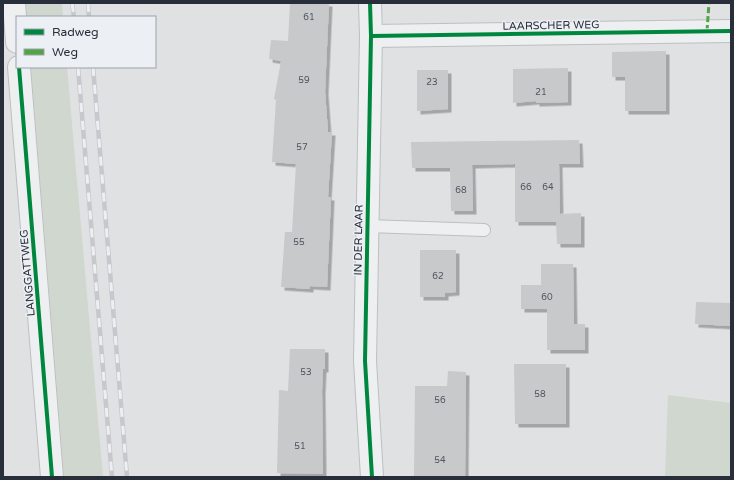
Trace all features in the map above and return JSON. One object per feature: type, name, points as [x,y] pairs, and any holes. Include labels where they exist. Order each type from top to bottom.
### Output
[{"type":"street","points":[[14,3],[16,29]]},
{"type":"street","name":"IN DER LAAR","points":[[370,3],[371,36],[365,361],[372,477]]},
{"type":"street","name":"LAARSCHER WEG","points":[[371,36],[731,31]]},
{"type":"street","name":"LANGGATTWEG","points":[[19,68],[52,477]]},
{"type":"lane","points":[[367,226],[484,230]]},
{"type":"shaded area","points":[[26,3],[62,3],[63,16],[27,16]]},
{"type":"shaded area","points":[[31,68],[67,68],[103,477],[64,477]]},
{"type":"shaded area","points":[[668,395],[731,403],[731,477],[665,477]]},
{"type":"building","points":[[290,3],[329,3],[325,91],[328,132],[332,132],[328,197],[331,197],[327,287],[310,286],[310,289],[281,287],[285,232],[292,232],[296,164],[272,162],[276,100],[274,99],[281,61],[269,59],[271,40],[288,41]]},
{"type":"building","points":[[666,51],[666,111],[625,111],[625,77],[612,77],[612,52]]},
{"type":"building","points":[[568,68],[568,102],[536,103],[536,101],[513,103],[513,69]]},
{"type":"building","points":[[417,70],[448,70],[448,109],[417,111]]},
{"type":"building","points":[[579,140],[580,164],[559,164],[560,214],[581,213],[581,244],[557,244],[556,222],[515,222],[515,164],[472,165],[473,211],[451,211],[450,168],[412,168],[411,142]]},
{"type":"building","points":[[420,250],[456,250],[456,292],[445,293],[445,297],[420,297]]},
{"type":"building","points":[[541,264],[573,264],[574,324],[585,324],[585,350],[547,350],[547,309],[521,309],[521,285],[541,285]]},
{"type":"building","points":[[696,302],[731,303],[731,326],[695,324]]},
{"type":"building","points":[[290,349],[325,349],[325,369],[323,369],[322,391],[323,474],[277,473],[279,390],[288,391]]},
{"type":"building","points":[[514,364],[566,364],[566,424],[515,424]]},
{"type":"building","points":[[448,371],[466,372],[465,477],[414,477],[415,386],[447,386]]},
{"type":"railway","points":[[72,3],[74,16]]},
{"type":"railway","points":[[88,3],[89,16]]},
{"type":"railway","points":[[78,68],[112,477]]},
{"type":"railway","points":[[93,68],[127,477]]},
{"type":"marked path","points":[[707,31],[709,3]]},
{"type":"cycle path","points":[[370,3],[371,36],[365,361],[372,477]]},
{"type":"cycle path","points":[[371,36],[731,31]]},
{"type":"cycle path","points":[[19,68],[52,477]]}]
